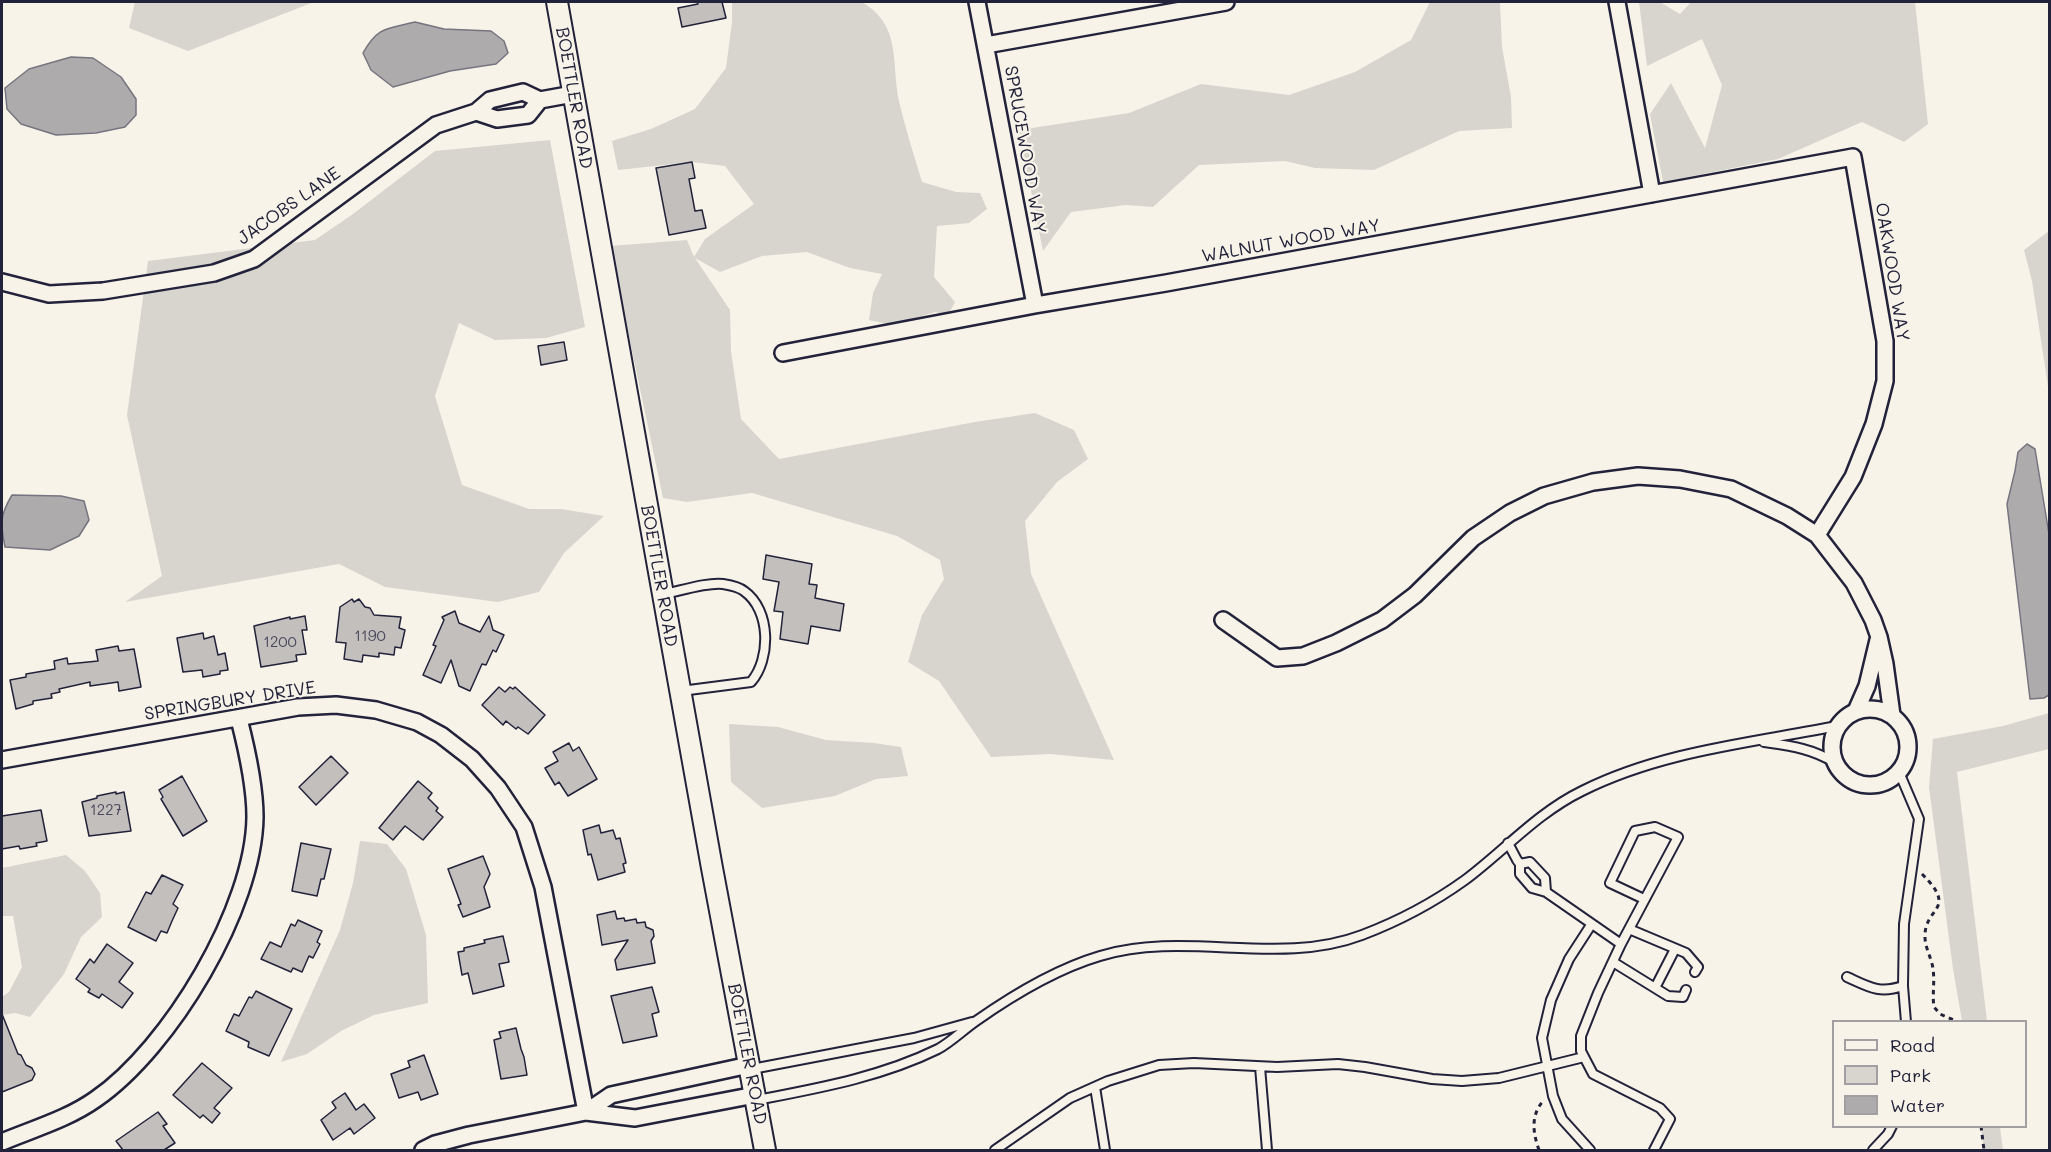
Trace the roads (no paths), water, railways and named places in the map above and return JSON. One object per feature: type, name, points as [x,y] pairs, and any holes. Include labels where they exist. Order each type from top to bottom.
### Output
[{"type":"street","name":"BOETTLER ROAD","points":[[557,2],[662,595],[765,1150]]},
{"type":"street","name":"SPRUCEWOOD WAY","points":[[977,2],[1035,305]]},
{"type":"street","points":[[986,45],[1226,2]]},
{"type":"street","points":[[1617,2],[1652,194]]},
{"type":"street","name":"JACOBS LANE","points":[[2,282],[49,294],[104,291],[214,273],[254,259],[436,125],[476,112],[490,100],[523,92],[540,100],[573,94]]},
{"type":"street","name":"JACOBS LANE","points":[[476,112],[497,119],[528,115],[540,100]]},
{"type":"street","name":"OAKWOOD WAY","points":[[1805,166],[1853,157],[1885,341],[1884,381],[1874,424],[1852,477],[1817,535]]},
{"type":"street","name":"WALNUT WOOD WAY","points":[[783,353],[1035,305],[1805,166]]},
{"type":"street","points":[[1223,620],[1277,658],[1303,656],[1336,644],[1382,620],[1415,595],[1473,538],[1510,513],[1544,496],[1593,482],[1638,476],[1680,479],[1731,489],[1786,516],[1817,535],[1854,583],[1879,637],[1892,715]]},
{"type":"street","points":[[1856,711],[1867,686],[1879,637]]},
{"type":"street","name":"SPRINGBURY DRIVE","points":[[2,760],[298,707],[336,705],[376,710],[417,722],[441,735],[472,759],[498,788],[524,827],[538,870],[586,1112]]},
{"type":"street","points":[[1868,708],[1892,715],[1904,729],[1908,748],[1906,761],[1899,772],[1889,780],[1877,785],[1864,785],[1851,781],[1841,773],[1834,762],[1831,750],[1832,737],[1837,726],[1845,717],[1868,708]]},
{"type":"street","points":[[2,1143],[64,1118],[96,1099],[132,1069],[182,1007],[209,962],[234,909],[251,850],[254,804],[251,776],[239,719]]},
{"type":"street","points":[[586,1112],[611,1095],[750,1067]]},
{"type":"street","points":[[423,1150],[435,1144],[469,1135],[586,1112],[635,1118],[756,1098]]},
{"type":"lane","points":[[662,595],[721,584],[743,589],[756,602],[764,623],[765,648],[759,672],[751,682],[680,691]]},
{"type":"lane","points":[[756,1098],[849,1082],[941,1048],[1017,994],[1053,975],[1101,956],[1147,948],[1189,945],[1252,949],[1305,949],[1359,937],[1412,915],[1465,879],[1534,821],[1580,792],[1628,770],[1681,754],[1837,726]]},
{"type":"lane","points":[[1754,740],[1802,747],[1834,762]]},
{"type":"lane","points":[[1899,772],[1919,819],[1904,924],[1903,986],[1906,1020]]},
{"type":"lane","points":[[1644,899],[1610,883],[1635,831],[1655,827],[1678,837],[1621,944],[1581,1036],[1581,1051],[1593,1074],[1660,1108],[1670,1119],[1654,1150]]},
{"type":"lane","points":[[1508,843],[1520,864],[1520,874],[1532,888],[1546,892],[1590,925],[1621,944]]},
{"type":"lane","points":[[1520,864],[1530,862],[1545,878],[1546,892]]},
{"type":"lane","points":[[1590,925],[1569,959],[1551,1000],[1542,1038],[1546,1068],[1562,1119],[1590,1150]]},
{"type":"lane","points":[[1629,929],[1686,953],[1698,967],[1695,972]]},
{"type":"lane","points":[[1656,988],[1675,949]]},
{"type":"lane","points":[[1613,962],[1668,996],[1683,997],[1686,990]]},
{"type":"lane","points":[[1847,977],[1874,989],[1888,991],[1903,986]]},
{"type":"lane","points":[[750,1067],[914,1038],[976,1021]]},
{"type":"lane","points":[[995,1150],[1070,1098],[1108,1080],[1159,1065],[1194,1063],[1260,1067],[1338,1064],[1432,1079],[1462,1081],[1499,1078],[1584,1057]]},
{"type":"lane","points":[[1260,1067],[1267,1150]]},
{"type":"lane","points":[[1095,1087],[1105,1150]]},
{"type":"lane","points":[[1873,1150],[1891,1128]]},
{"type":"water","points":[[415,22],[444,29],[491,31],[504,41],[508,53],[496,64],[450,71],[393,87],[371,70],[363,53],[368,44],[384,30]]},
{"type":"water","points":[[71,57],[93,58],[121,77],[136,99],[136,115],[125,127],[96,133],[56,135],[21,124],[7,109],[5,88],[29,69]]},
{"type":"water","points":[[2027,444],[2035,449],[2050,540],[2049,695],[2044,698],[2030,699],[2007,504],[2018,452]]},
{"type":"water","points":[[12,495],[61,496],[84,501],[89,520],[79,536],[50,550],[5,547],[2,520]]}]
